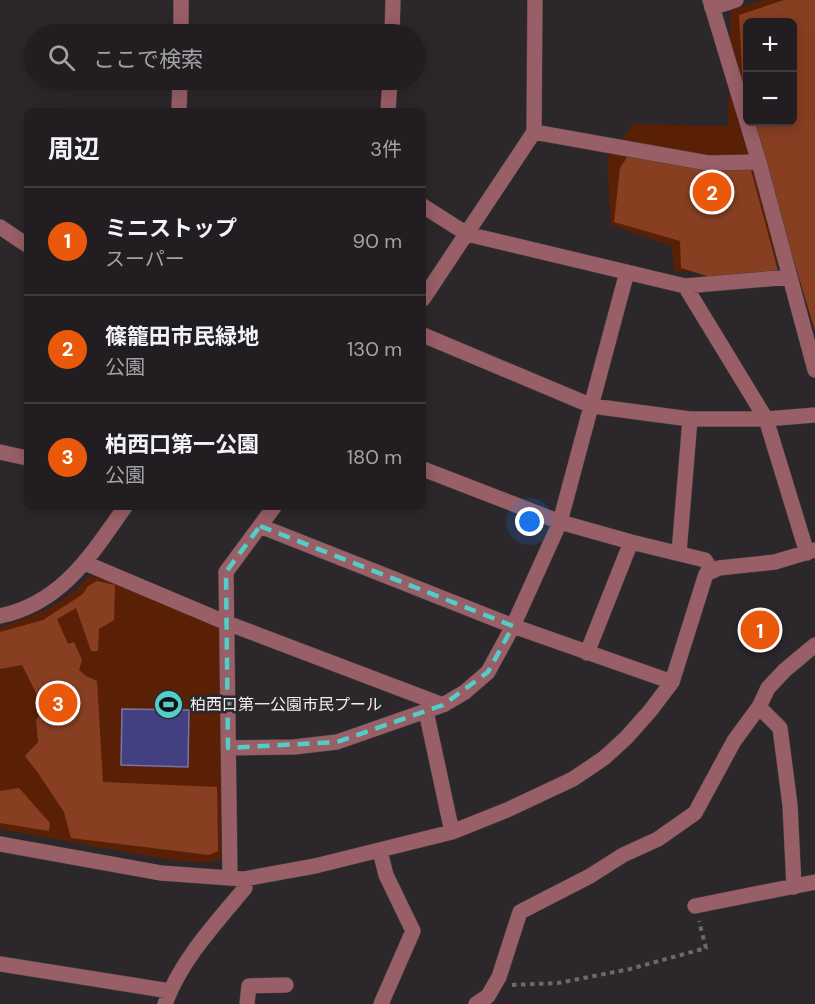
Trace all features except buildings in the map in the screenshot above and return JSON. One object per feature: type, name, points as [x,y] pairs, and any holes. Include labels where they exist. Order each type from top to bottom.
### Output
[{"type":"street","points":[[181,0],[181,24]]},
{"type":"street","points":[[392,24],[393,0]]},
{"type":"street","points":[[426,295],[534,132],[535,0]]},
{"type":"street","points":[[736,0],[711,4],[759,162],[815,370]]},
{"type":"street","points":[[179,108],[180,90]]},
{"type":"street","points":[[388,108],[389,90]]},
{"type":"street","points":[[534,132],[708,163],[759,162]]},
{"type":"street","points":[[426,208],[467,234],[685,286],[790,277]]},
{"type":"street","points":[[0,227],[24,242]]},
{"type":"street","points":[[228,748],[294,747],[337,742],[442,705],[465,692],[488,672],[513,626],[560,522],[627,272]]},
{"type":"street","points":[[0,843],[161,873],[237,878],[315,866],[452,832],[573,779],[604,758],[650,711],[672,682],[706,574],[712,570],[775,562],[811,551],[766,419],[685,286]]},
{"type":"street","points":[[426,336],[592,406],[690,419],[766,419],[815,415]]},
{"type":"street","points":[[679,554],[690,419]]},
{"type":"street","points":[[0,452],[24,457]]},
{"type":"street","points":[[426,470],[560,522],[705,560],[712,570]]},
{"type":"street","points":[[0,616],[14,613],[34,604],[68,581],[85,563],[123,510]]},
{"type":"street","points":[[0,964],[167,998],[200,941],[245,888],[237,878],[228,748],[226,572],[272,510]]},
{"type":"street","points":[[260,526],[513,626],[672,682]]},
{"type":"street","points":[[587,653],[631,542]]},
{"type":"street","points":[[85,563],[227,623],[442,705]]},
{"type":"street","points":[[476,1004],[488,996],[499,977],[520,912],[590,876],[623,855],[658,839],[695,813],[734,741],[759,707],[768,688],[784,670],[815,645]]},
{"type":"street","points":[[759,707],[780,728],[790,805],[794,887]]},
{"type":"street","points":[[426,711],[452,832]]},
{"type":"street","points":[[380,851],[386,875],[412,931],[381,1004]]},
{"type":"street","points":[[695,906],[815,882]]},
{"type":"street","points":[[247,1004],[249,986],[286,985]]},
{"type":"path","points":[[508,985],[558,983],[630,969],[706,948],[695,906]]},
{"type":"highlighted area","points":[[260,526],[513,626],[488,672],[443,705],[337,742],[228,748],[226,572]]},
{"type":"shaded area","points":[[763,0],[815,0],[799,262],[674,272],[672,246],[611,225],[607,158],[634,124],[728,126],[731,10]]},
{"type":"shaded area","points":[[784,0],[815,0],[815,331],[753,126],[797,126],[797,18],[743,18],[743,90],[739,15]]},
{"type":"shaded area","points":[[629,154],[694,166],[751,170],[778,271],[710,277],[681,268],[680,241],[614,222],[620,168]]},
{"type":"shaded area","points":[[98,576],[217,624],[221,631],[221,858],[216,861],[202,863],[163,859],[0,829],[0,628],[49,609],[77,589],[88,577]]},
{"type":"shaded area","points":[[97,581],[115,585],[114,620],[99,629],[98,651],[91,651],[76,608],[57,619],[68,644],[74,642],[82,660],[79,670],[97,681],[103,782],[217,787],[218,851],[209,855],[71,838],[64,812],[25,756],[38,742],[36,720],[44,709],[22,665],[0,669],[0,632],[43,620],[83,594],[88,586]]},
{"type":"shaded area","points":[[122,709],[189,710],[188,767],[121,765]]},
{"type":"shaded area","points":[[19,788],[50,823],[49,831],[0,823],[0,791]]},
{"type":"place","name":"篠籠田市民緑地","points":[[712,192]]},
{"type":"place","name":"ミニストップ","points":[[760,630]]},
{"type":"place","name":"柏西口第一公園","points":[[58,703]]},
{"type":"place","name":"柏西口第一公園市民プール","points":[[169,704]]}]
